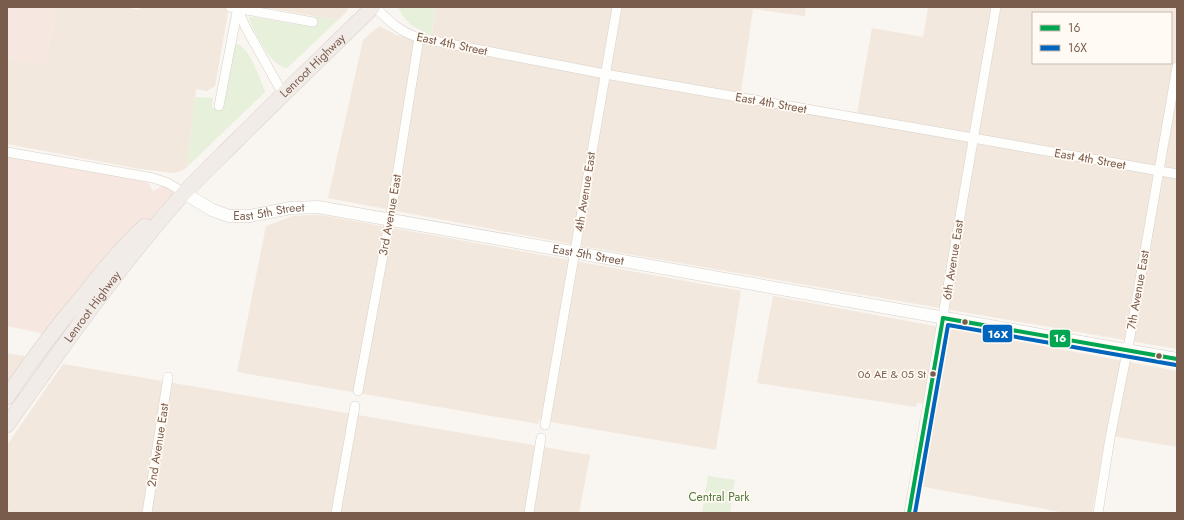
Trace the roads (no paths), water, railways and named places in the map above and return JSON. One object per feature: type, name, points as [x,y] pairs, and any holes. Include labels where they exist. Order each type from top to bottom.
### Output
[{"type":"highway","name":"Lenroot Highway","points":[[7,425],[106,287],[150,232],[184,193],[283,94],[374,7]]},
{"type":"highway","name":"Lenroot Highway","points":[[7,397],[41,346],[103,271],[134,236],[184,193]]},
{"type":"street","points":[[235,7],[283,94]]},
{"type":"street","points":[[235,7],[312,22]]},
{"type":"street","points":[[219,106],[235,7]]},
{"type":"street","name":"East 4th Street","points":[[374,7],[400,30],[406,34],[419,38],[605,74],[1177,174]]},
{"type":"street","name":"4th Avenue East","points":[[545,425],[617,7]]},
{"type":"street","name":"6th Avenue East","points":[[909,513],[996,7]]},
{"type":"street","name":"3rd Avenue East","points":[[358,391],[390,219],[419,38]]},
{"type":"street","name":"7th Avenue East","points":[[1098,513],[1110,438],[1128,350],[1177,67]]},
{"type":"street","name":"East 5th Street","points":[[7,152],[149,177],[168,183],[212,210],[229,216],[250,216],[291,208],[318,207],[1177,359]]},
{"type":"street","name":"2nd Avenue East","points":[[147,513],[168,376]]},
{"type":"street","points":[[336,513],[355,406]]},
{"type":"street","points":[[529,513],[541,438]]},
{"type":"place","name":"06 AE & 05 St","points":[[933,374]]},
{"type":"park label","name":"Central Park","points":[[719,497]]}]
